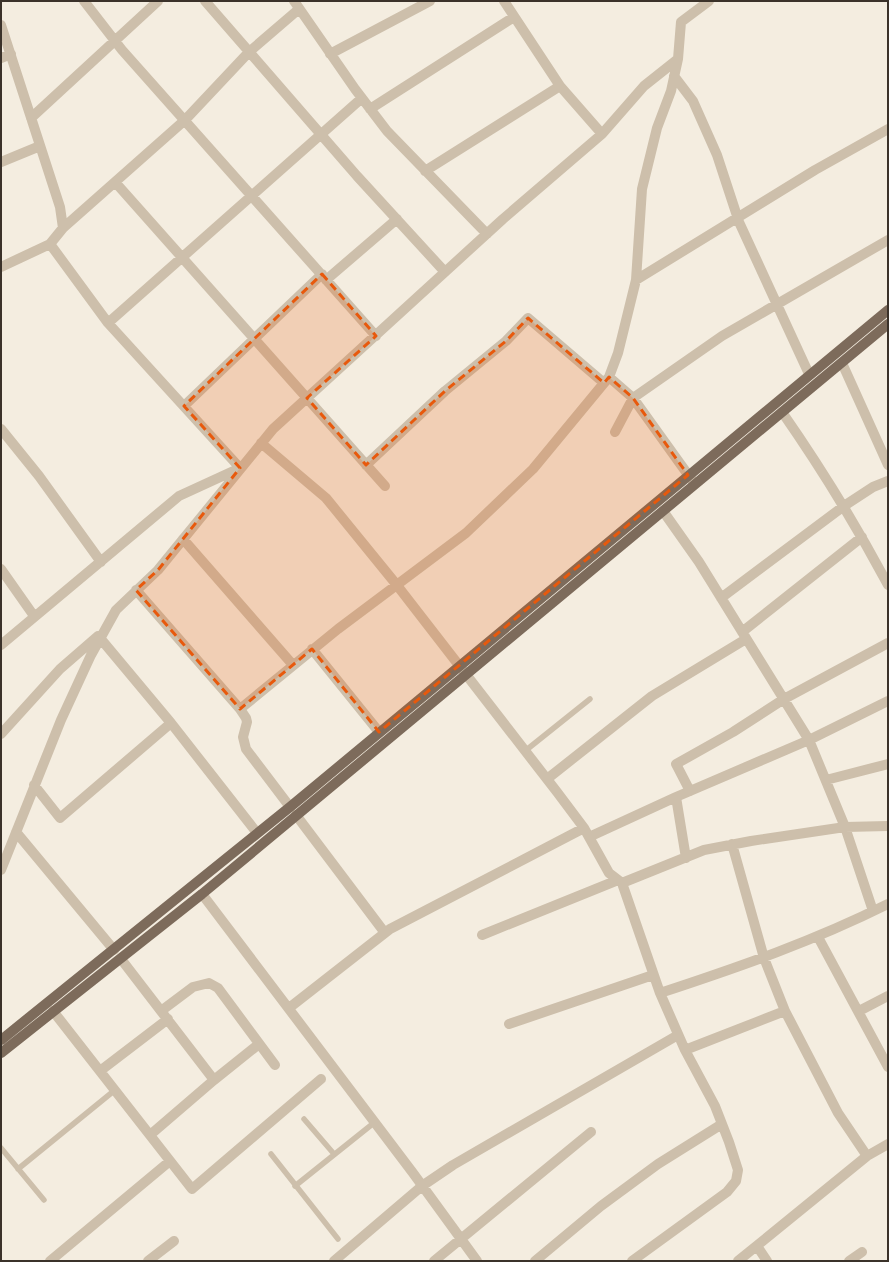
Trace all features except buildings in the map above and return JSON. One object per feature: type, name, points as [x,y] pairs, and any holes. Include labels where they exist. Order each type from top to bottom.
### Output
[{"type":"main road","points":[[1,1040],[290,807],[809,374],[888,310]]},
{"type":"main road","points":[[1,1053],[202,894],[888,324]]},
{"type":"street","points":[[84,1],[114,40],[252,194],[376,336]]},
{"type":"street","points":[[31,118],[158,1]]},
{"type":"street","points":[[205,1],[321,135],[445,272]]},
{"type":"street","points":[[330,54],[430,1]]},
{"type":"street","points":[[504,1],[560,86],[602,134]]},
{"type":"street","points":[[240,709],[312,649],[396,584],[466,533],[533,469],[607,380],[618,353],[636,280],[642,189],[657,128],[671,91],[678,59],[681,22],[709,1]]},
{"type":"street","points":[[1,267],[50,244],[63,228],[185,120],[296,5],[387,131],[487,234]]},
{"type":"street","points":[[370,109],[514,17]]},
{"type":"street","points":[[1,26],[60,207],[63,228]]},
{"type":"street","points":[[1,58],[11,54]]},
{"type":"street","points":[[1,870],[61,720],[102,635],[116,610],[158,570],[273,429],[487,234],[602,134],[644,86],[678,59]]},
{"type":"street","points":[[674,76],[693,101],[717,155],[738,219],[776,305],[809,374]]},
{"type":"street","points":[[425,171],[560,86]]},
{"type":"street","points":[[108,323],[362,98]]},
{"type":"street","points":[[636,280],[738,219],[815,170],[888,128]]},
{"type":"street","points":[[1,162],[40,146]]},
{"type":"street","points":[[115,182],[385,486]]},
{"type":"street","points":[[184,406],[254,338],[324,277],[396,219]]},
{"type":"street","points":[[615,432],[633,398],[722,336],[888,240]]},
{"type":"street","points":[[50,244],[108,323],[240,468]]},
{"type":"street","points":[[366,465],[445,391],[506,341],[528,318],[607,380],[633,398],[695,484]]},
{"type":"street","points":[[842,363],[888,465]]},
{"type":"street","points":[[782,412],[844,506],[888,586]]},
{"type":"street","points":[[1,429],[39,476],[102,562]]},
{"type":"street","points":[[261,443],[326,498],[396,584],[547,779],[584,828],[609,873],[620,881],[660,993],[685,1050],[722,1124],[738,1170],[736,1181],[727,1192],[632,1261]]},
{"type":"street","points":[[1,645],[179,496],[240,468]]},
{"type":"street","points":[[721,598],[844,506],[873,487],[888,481]]},
{"type":"street","points":[[663,511],[721,598],[809,740],[845,827],[873,911]]},
{"type":"street","points":[[547,779],[652,696],[744,635],[862,537]]},
{"type":"street","points":[[183,539],[293,665]]},
{"type":"street","points":[[878,566],[888,562]]},
{"type":"street","points":[[1,569],[34,616]]},
{"type":"street","points":[[136,590],[240,709],[246,718],[243,737],[246,749],[290,807]]},
{"type":"street","points":[[102,635],[257,833]]},
{"type":"street","points":[[1,734],[60,669],[102,635]]},
{"type":"street","points":[[690,791],[676,764],[733,732],[784,699],[888,643]]},
{"type":"street","points":[[312,649],[379,732]]},
{"type":"street","points":[[589,837],[676,797],[809,740],[888,701]]},
{"type":"street","points":[[34,786],[60,818],[171,723]]},
{"type":"street","points":[[826,780],[888,764]]},
{"type":"street","points":[[676,797],[686,858]]},
{"type":"street","points":[[296,816],[385,933]]},
{"type":"street","points":[[482,935],[704,850],[732,844],[845,827],[888,826]]},
{"type":"street","points":[[288,1008],[385,933],[584,828]]},
{"type":"street","points":[[16,832],[114,950]]},
{"type":"street","points":[[732,844],[764,958],[785,1011],[838,1113],[867,1156]]},
{"type":"street","points":[[202,894],[375,1122],[477,1261]]},
{"type":"street","points":[[660,993],[764,958],[818,937],[888,904]]},
{"type":"street","points":[[818,937],[885,1055],[888,1067]]},
{"type":"street","points":[[122,958],[214,1080]]},
{"type":"street","points":[[509,1024],[653,975]]},
{"type":"street","points":[[161,1010],[193,987],[209,982],[218,988],[275,1065]]},
{"type":"street","points":[[859,1011],[888,996]]},
{"type":"street","points":[[53,1011],[192,1189],[321,1079]]},
{"type":"street","points":[[685,1050],[785,1011]]},
{"type":"street","points":[[100,1071],[168,1019]]},
{"type":"street","points":[[334,1261],[422,1186],[453,1165],[678,1035]]},
{"type":"street","points":[[150,1135],[214,1080],[259,1044]]},
{"type":"street","points":[[535,1261],[601,1206],[658,1164],[722,1124]]},
{"type":"street","points":[[434,1261],[591,1132]]},
{"type":"street","points":[[738,1261],[867,1156],[888,1144]]},
{"type":"street","points":[[50,1261],[170,1161]]},
{"type":"street","points":[[148,1261],[174,1241]]},
{"type":"street","points":[[757,1246],[767,1261]]},
{"type":"street","points":[[849,1261],[862,1252]]},
{"type":"lane","points":[[525,751],[590,699]]},
{"type":"lane","points":[[18,1169],[115,1090]]},
{"type":"lane","points":[[304,1118],[334,1154]]},
{"type":"lane","points":[[295,1186],[375,1122]]},
{"type":"lane","points":[[1,1148],[44,1200]]},
{"type":"lane","points":[[271,1154],[338,1239]]},
{"type":"highlighted area","points":[[322,274],[376,336],[307,398],[366,465],[445,391],[506,341],[528,318],[604,383],[609,377],[633,398],[688,475],[379,732],[312,649],[240,709],[136,590],[158,570],[240,468],[184,406]]}]
